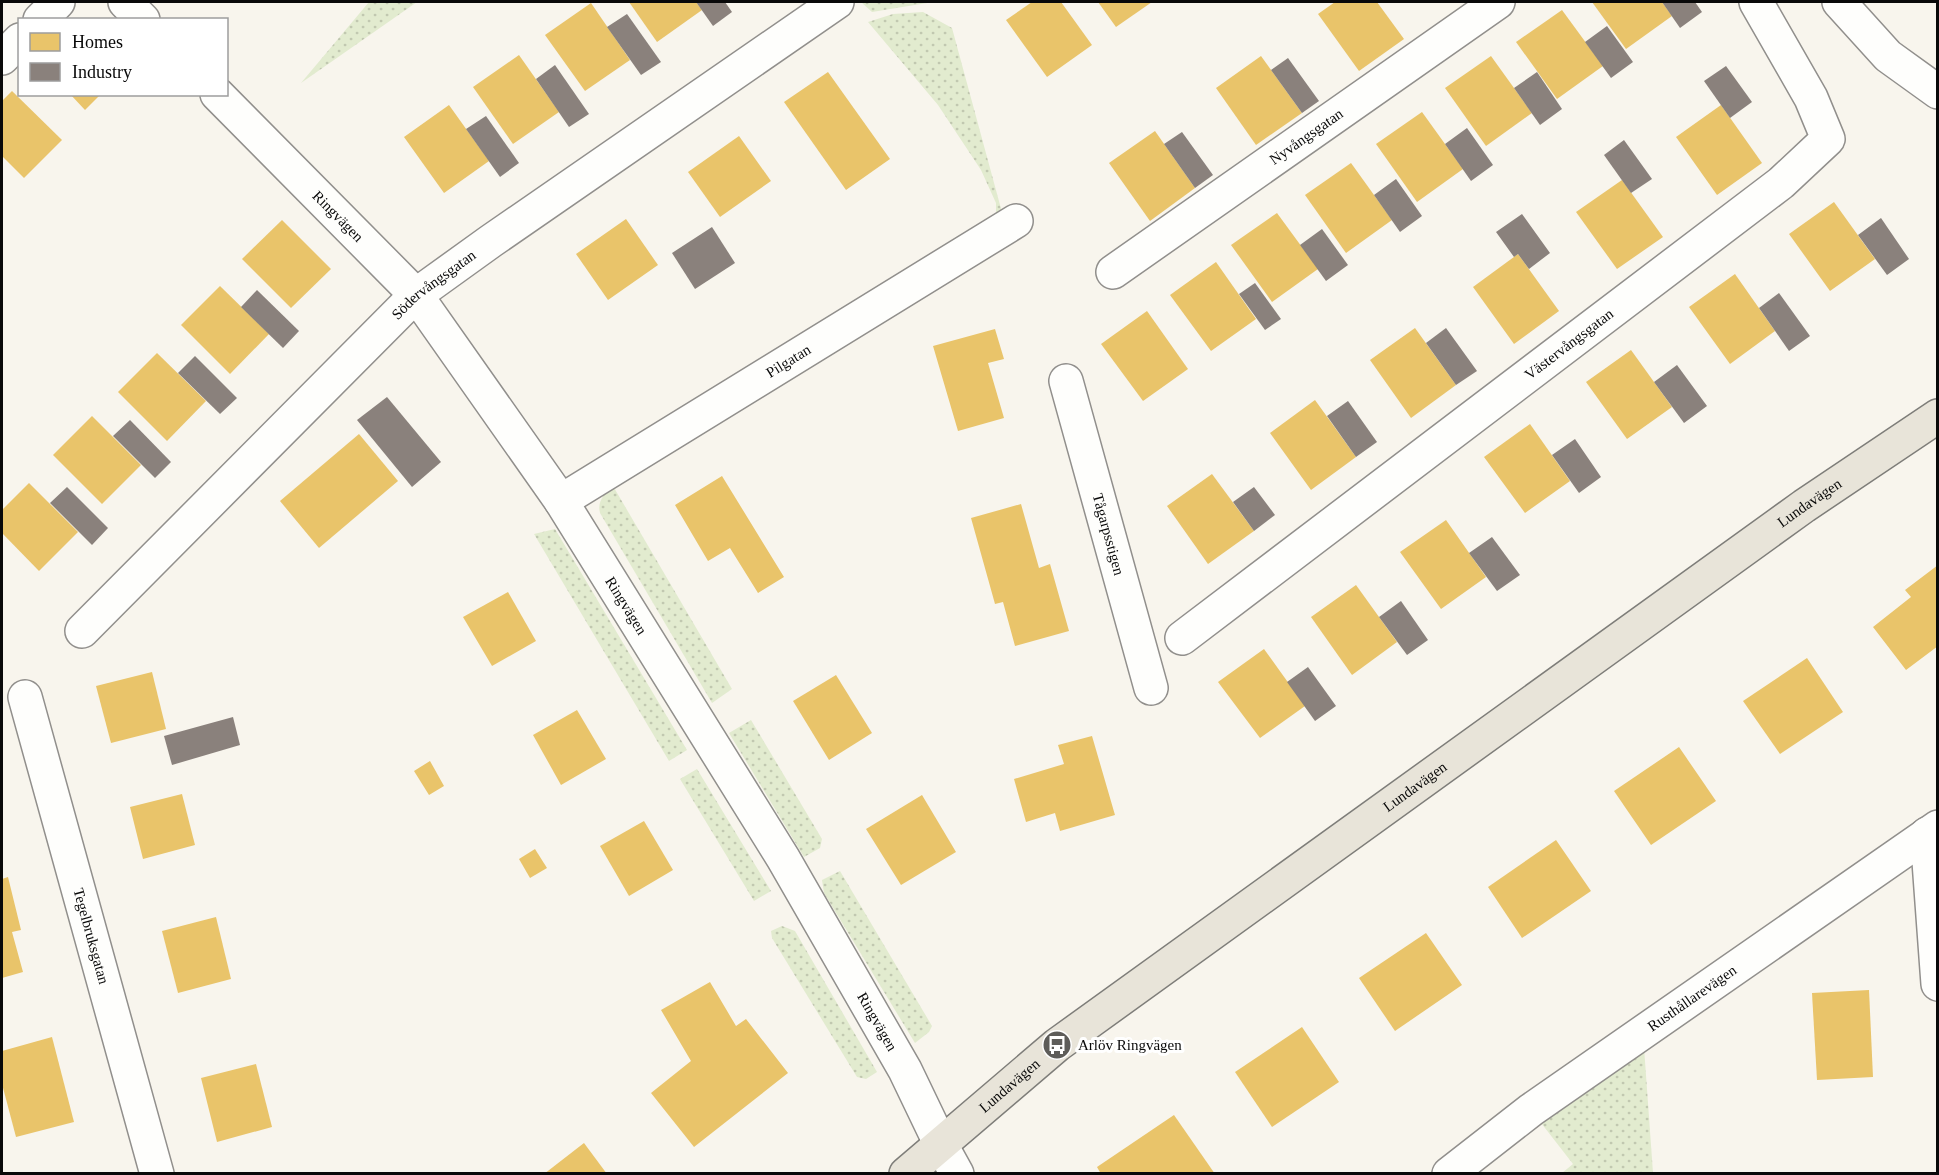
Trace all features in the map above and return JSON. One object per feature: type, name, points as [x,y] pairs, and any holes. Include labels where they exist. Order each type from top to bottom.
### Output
[{"type":"main road","name":"Lundavägen","points":[[906,1173],[1067,1038],[1804,506],[1938,416]]},
{"type":"street","points":[[42,18],[58,2]]},
{"type":"street","points":[[125,2],[141,18]]},
{"type":"street","name":"Södervångsgatan","points":[[82,632],[416,295],[837,2]]},
{"type":"street","name":"Nyvångsgatan","points":[[1113,272],[1498,2]]},
{"type":"street","name":"Västervångsgatan","points":[[1182,638],[1780,183],[1828,140],[1810,98],[1756,2]]},
{"type":"street","points":[[1839,2],[1888,56],[1938,92]]},
{"type":"street","points":[[2,58],[18,42]]},
{"type":"street","name":"Ringvägen","points":[[219,96],[416,295],[561,501],[783,858],[905,1070],[940,1145],[957,1173]]},
{"type":"street","name":"Pilgatan","points":[[561,501],[1016,220]]},
{"type":"street","name":"Tågarpsstigen","points":[[1066,381],[1151,688]]},
{"type":"street","name":"Tegelbruksgatan","points":[[25,697],[157,1173]]},
{"type":"street","points":[[1932,830],[1938,984]]},
{"type":"street","name":"Rusthållarevägen","points":[[1449,1173],[1532,1110],[1932,830]]},
{"type":"green space","points":[[369,2],[417,2],[301,83]]},
{"type":"green space","points":[[861,2],[933,2],[872,12]]},
{"type":"green space","points":[[923,12],[952,28],[1003,216],[996,216],[996,203],[981,170],[938,105],[868,22],[893,14]]},
{"type":"green space","points":[[613,486],[732,689],[712,703],[600,513],[602,498]]},
{"type":"green space","points":[[555,529],[687,750],[669,761],[534,534]]},
{"type":"green space","points":[[751,720],[822,839],[820,848],[804,857],[729,733]]},
{"type":"green space","points":[[697,769],[771,891],[754,901],[680,779]]},
{"type":"green space","points":[[840,871],[932,1026],[929,1032],[915,1043],[824,893],[822,880]]},
{"type":"green space","points":[[782,926],[795,931],[877,1072],[866,1079],[857,1077],[772,938],[771,931]]},
{"type":"green space","points":[[1643,1033],[1653,1173],[1562,1173],[1573,1164],[1531,1110]]},
{"type":"building: Homes","points":[[629,2],[696,2],[702,10],[657,42]]},
{"type":"building: Homes","points":[[1032,2],[1061,2],[1092,45],[1047,77],[1006,20]]},
{"type":"building: Homes","points":[[1098,2],[1152,2],[1116,27]]},
{"type":"building: Homes","points":[[1335,2],[1377,2],[1404,39],[1359,71],[1318,14]]},
{"type":"building: Homes","points":[[1592,2],[1662,2],[1672,16],[1626,49]]},
{"type":"building: Homes","points":[[591,3],[630,60],[585,91],[545,35]]},
{"type":"building: Homes","points":[[1562,10],[1603,66],[1557,99],[1516,42]]},
{"type":"building: Homes","points":[[519,55],[559,112],[513,144],[473,87]]},
{"type":"building: Homes","points":[[1261,56],[1302,113],[1256,145],[1216,88]]},
{"type":"building: Homes","points":[[1491,56],[1532,113],[1486,146],[1445,88]]},
{"type":"building: Homes","points":[[828,72],[890,159],[846,190],[784,102]]},
{"type":"building: Homes","points":[[12,91],[62,140],[24,178],[2,156],[2,101]]},
{"type":"building: Homes","points":[[72,96],[99,96],[85,110]]},
{"type":"building: Homes","points":[[449,105],[489,161],[444,193],[404,137]]},
{"type":"building: Homes","points":[[1721,105],[1762,163],[1717,195],[1676,137]]},
{"type":"building: Homes","points":[[1422,112],[1463,169],[1417,202],[1376,144]]},
{"type":"building: Homes","points":[[1155,131],[1195,188],[1150,221],[1109,163]]},
{"type":"building: Homes","points":[[739,136],[771,181],[720,217],[688,172]]},
{"type":"building: Homes","points":[[1351,163],[1392,220],[1346,253],[1305,195]]},
{"type":"building: Homes","points":[[1622,180],[1663,237],[1617,269],[1576,212]]},
{"type":"building: Homes","points":[[1834,202],[1875,259],[1830,291],[1789,234]]},
{"type":"building: Homes","points":[[1277,213],[1318,269],[1272,302],[1231,245]]},
{"type":"building: Homes","points":[[626,219],[658,265],[608,300],[576,254]]},
{"type":"building: Homes","points":[[282,220],[331,269],[291,308],[242,259]]},
{"type":"building: Homes","points":[[1518,254],[1559,311],[1514,344],[1473,287]]},
{"type":"building: Homes","points":[[1216,262],[1256,319],[1211,351],[1170,295]]},
{"type":"building: Homes","points":[[1735,274],[1775,331],[1730,364],[1689,307]]},
{"type":"building: Homes","points":[[220,286],[269,334],[230,374],[181,325]]},
{"type":"building: Homes","points":[[1147,311],[1188,369],[1143,401],[1101,344]]},
{"type":"building: Homes","points":[[1415,328],[1456,385],[1411,418],[1370,360]]},
{"type":"building: Homes","points":[[995,329],[1004,359],[988,363],[1004,418],[958,431],[933,346]]},
{"type":"building: Homes","points":[[1631,350],[1672,407],[1627,439],[1586,382]]},
{"type":"building: Homes","points":[[157,353],[206,401],[167,441],[118,392]]},
{"type":"building: Homes","points":[[1315,400],[1356,457],[1311,490],[1270,433]]},
{"type":"building: Homes","points":[[92,416],[141,465],[102,504],[53,455]]},
{"type":"building: Homes","points":[[1530,424],[1570,481],[1525,513],[1484,457]]},
{"type":"building: Homes","points":[[359,434],[398,481],[319,548],[280,501]]},
{"type":"building: Homes","points":[[1212,474],[1254,531],[1208,564],[1167,506]]},
{"type":"building: Homes","points":[[722,476],[784,577],[758,593],[730,548],[708,561],[675,505]]},
{"type":"building: Homes","points":[[29,483],[78,532],[39,571],[2,533],[2,510]]},
{"type":"building: Homes","points":[[1021,504],[1039,568],[1050,564],[1069,631],[1015,646],[1003,602],[995,604],[971,518]]},
{"type":"building: Homes","points":[[1446,520],[1486,577],[1441,609],[1400,552]]},
{"type":"building: Homes","points":[[1938,565],[1938,646],[1906,670],[1873,627],[1911,597],[1905,590]]},
{"type":"building: Homes","points":[[1356,585],[1397,642],[1352,675],[1311,617]]},
{"type":"building: Homes","points":[[508,592],[536,641],[492,666],[463,617]]},
{"type":"building: Homes","points":[[1264,649],[1305,706],[1260,738],[1218,682]]},
{"type":"building: Homes","points":[[1807,658],[1843,712],[1780,754],[1743,701]]},
{"type":"building: Homes","points":[[152,672],[166,729],[111,743],[96,686]]},
{"type":"building: Homes","points":[[836,675],[872,733],[829,760],[793,701]]},
{"type":"building: Homes","points":[[577,710],[606,759],[561,785],[533,735]]},
{"type":"building: Homes","points":[[1092,736],[1115,815],[1060,831],[1055,813],[1026,822],[1014,779],[1064,764],[1058,745]]},
{"type":"building: Homes","points":[[1679,747],[1716,801],[1651,845],[1614,791]]},
{"type":"building: Homes","points":[[430,761],[444,786],[429,795],[414,771]]},
{"type":"building: Homes","points":[[182,794],[195,845],[143,859],[130,807]]},
{"type":"building: Homes","points":[[922,795],[956,852],[901,885],[866,829]]},
{"type":"building: Homes","points":[[644,821],[673,870],[629,896],[600,846]]},
{"type":"building: Homes","points":[[1556,840],[1591,891],[1522,938],[1488,887]]},
{"type":"building: Homes","points":[[535,849],[547,868],[530,878],[519,859]]},
{"type":"building: Homes","points":[[8,877],[21,930],[12,932],[23,972],[2,978],[2,879]]},
{"type":"building: Homes","points":[[216,917],[231,979],[178,993],[162,931]]},
{"type":"building: Homes","points":[[1426,933],[1462,985],[1395,1031],[1359,978]]},
{"type":"building: Homes","points":[[710,982],[736,1026],[746,1019],[788,1073],[694,1147],[651,1093],[691,1061],[661,1010]]},
{"type":"building: Homes","points":[[1869,990],[1873,1077],[1817,1080],[1812,993]]},
{"type":"building: Homes","points":[[1302,1027],[1339,1082],[1272,1127],[1235,1072]]},
{"type":"building: Homes","points":[[52,1037],[74,1122],[16,1137],[2,1084],[2,1051]]},
{"type":"building: Homes","points":[[256,1064],[272,1127],[217,1142],[201,1078]]},
{"type":"building: Homes","points":[[1174,1115],[1215,1174],[1101,1174],[1097,1167]]},
{"type":"building: Homes","points":[[584,1143],[607,1174],[544,1174]]},
{"type":"building: Industry","points":[[696,2],[725,2],[732,12],[713,26]]},
{"type":"building: Industry","points":[[1662,2],[1695,2],[1702,12],[1680,28]]},
{"type":"building: Industry","points":[[627,14],[661,62],[641,75],[607,27]]},
{"type":"building: Industry","points":[[1607,26],[1633,62],[1611,78],[1585,42]]},
{"type":"building: Industry","points":[[1288,58],[1319,101],[1302,113],[1271,70]]},
{"type":"building: Industry","points":[[555,65],[589,114],[569,127],[536,79]]},
{"type":"building: Industry","points":[[1726,66],[1752,102],[1730,118],[1704,81]]},
{"type":"building: Industry","points":[[1537,72],[1562,109],[1540,125],[1514,88]]},
{"type":"building: Industry","points":[[486,116],[519,163],[500,177],[466,129]]},
{"type":"building: Industry","points":[[1467,128],[1493,165],[1471,181],[1445,144]]},
{"type":"building: Industry","points":[[1182,132],[1213,175],[1195,188],[1164,144]]},
{"type":"building: Industry","points":[[1624,140],[1652,179],[1631,193],[1604,155]]},
{"type":"building: Industry","points":[[1396,179],[1422,216],[1400,232],[1374,195]]},
{"type":"building: Industry","points":[[1522,214],[1550,253],[1529,269],[1518,254],[1514,257],[1496,232]]},
{"type":"building: Industry","points":[[1881,218],[1909,259],[1887,275],[1858,235]]},
{"type":"building: Industry","points":[[712,227],[735,263],[695,289],[672,253]]},
{"type":"building: Industry","points":[[1322,229],[1348,265],[1326,281],[1300,245]]},
{"type":"building: Industry","points":[[1255,283],[1281,319],[1265,330],[1239,294]]},
{"type":"building: Industry","points":[[257,290],[299,331],[283,348],[241,307]]},
{"type":"building: Industry","points":[[1779,293],[1810,336],[1789,351],[1759,308]]},
{"type":"building: Industry","points":[[1446,328],[1477,371],[1456,385],[1426,343]]},
{"type":"building: Industry","points":[[195,356],[237,398],[220,414],[178,373]]},
{"type":"building: Industry","points":[[1677,365],[1707,406],[1684,423],[1654,382]]},
{"type":"building: Industry","points":[[387,397],[441,462],[412,487],[357,420]]},
{"type":"building: Industry","points":[[1348,401],[1377,442],[1356,457],[1327,416]]},
{"type":"building: Industry","points":[[130,420],[171,462],[155,478],[113,436]]},
{"type":"building: Industry","points":[[1575,439],[1601,477],[1579,493],[1552,455]]},
{"type":"building: Industry","points":[[67,487],[108,528],[92,545],[50,503]]},
{"type":"building: Industry","points":[[1254,487],[1275,515],[1254,531],[1233,502]]},
{"type":"building: Industry","points":[[1492,537],[1520,575],[1497,591],[1469,553]]},
{"type":"building: Industry","points":[[1401,601],[1428,640],[1407,655],[1379,617]]},
{"type":"building: Industry","points":[[1308,667],[1336,706],[1315,721],[1287,682]]},
{"type":"building: Industry","points":[[233,717],[240,745],[172,765],[164,736]]},
{"type":"place","name":"Arlöv Ringvägen","points":[[1057,1045]]}]
